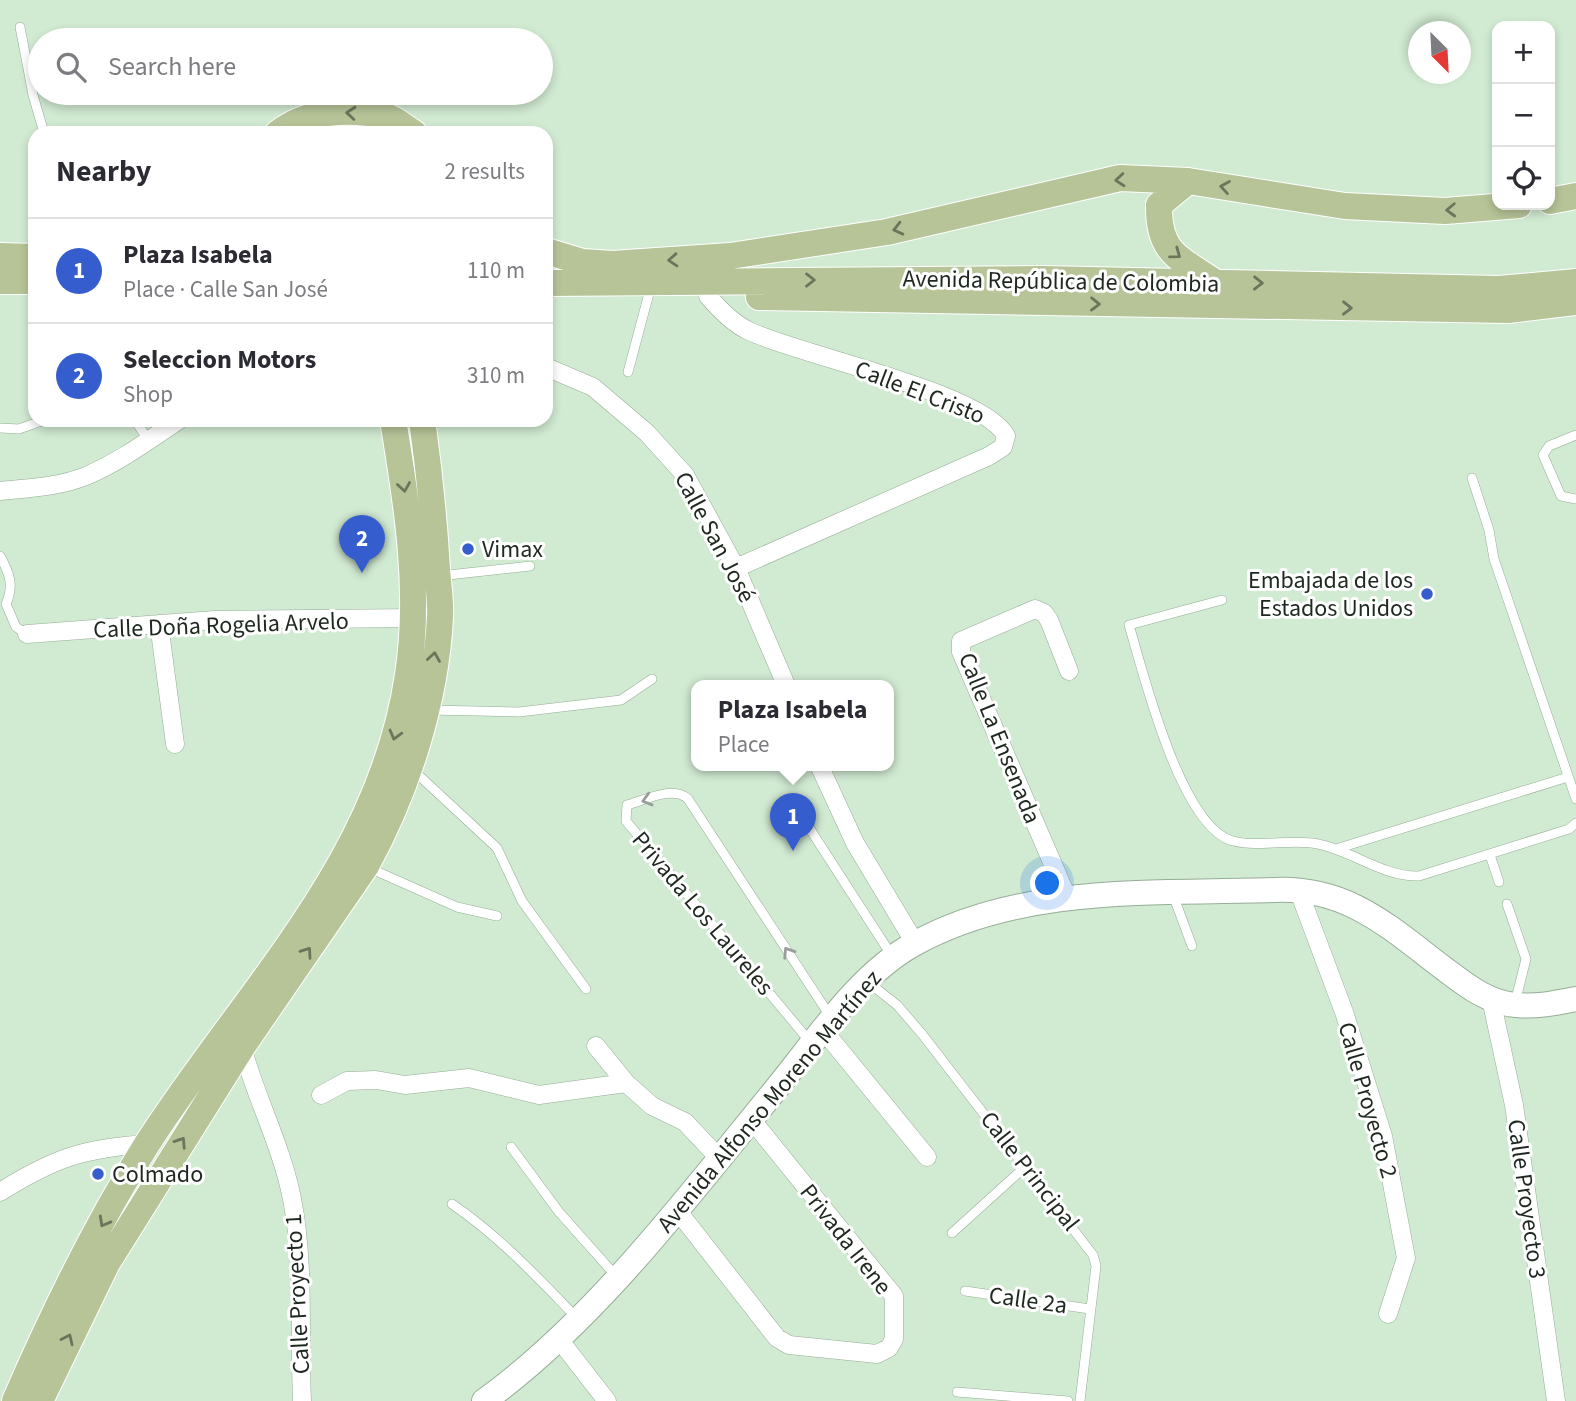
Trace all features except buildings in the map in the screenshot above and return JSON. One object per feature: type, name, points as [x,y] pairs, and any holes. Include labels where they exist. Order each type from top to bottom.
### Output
[{"type":"main road","points":[[287,126],[327,111],[387,116],[403,126]]},
{"type":"main road","name":"Avenida República de Colombia","points":[[553,253],[582,262],[613,264],[730,257],[887,232],[1120,178],[1188,181],[1345,206],[1445,211],[1492,207]]},
{"type":"main road","points":[[1188,181],[1159,205],[1158,225],[1166,247],[1216,283]]},
{"type":"main road","points":[[1555,201],[1576,196]]},
{"type":"main road","points":[[1555,203],[1576,207]]},
{"type":"main road","points":[[0,256],[28,257]]},
{"type":"main road","points":[[1499,289],[1515,278],[1531,273],[1576,268]]},
{"type":"main road","name":"Avenida República de Colombia","points":[[553,283],[652,281],[699,288],[1042,279],[1499,289],[1576,282]]},
{"type":"main road","points":[[0,281],[28,281]]},
{"type":"main road","points":[[699,288],[1393,309],[1508,310],[1576,302]]},
{"type":"main road","points":[[15,1401],[55,1309],[148,1144],[234,1042],[366,866],[379,843],[409,766],[426,710],[427,618],[394,427]]},
{"type":"main road","points":[[40,1401],[107,1262],[234,1042],[320,900],[378,792],[437,576],[423,427]]},
{"type":"main road","name":"Avenida Alfonso Moreno Martínez","points":[[484,1401],[558,1338],[616,1277],[677,1209],[866,981],[915,943],[993,914],[1043,901],[1298,889],[1337,898],[1363,908],[1469,987],[1502,1002]]},
{"type":"main road","points":[[1502,1002],[1544,1006],[1576,999]]},
{"type":"street","name":"Calle El Cristo","points":[[699,288],[748,331],[920,388],[989,416],[1006,436],[1003,447],[989,456],[736,568]]},
{"type":"street","name":"Calle San José","points":[[553,370],[593,387],[647,433],[685,475],[736,568],[784,680]]},
{"type":"street","points":[[0,491],[51,485],[84,477],[168,427]]},
{"type":"street","name":"Calle La Ensenada","points":[[1068,899],[961,652],[961,641],[1035,609],[1044,613],[1049,620],[1069,671]]},
{"type":"street","name":"Calle Doña Rogelia Arvelo","points":[[27,635],[215,620],[427,618]]},
{"type":"street","points":[[159,624],[175,744]]},
{"type":"street","points":[[823,771],[855,843],[915,943]]},
{"type":"street","name":"Calle Proyecto 2","points":[[1298,889],[1344,1012],[1383,1136],[1406,1258],[1388,1314]]},
{"type":"street","name":"Calle Proyecto 3","points":[[1502,1002],[1556,1401]]},
{"type":"street","points":[[823,1032],[927,1157]]},
{"type":"street","name":"Calle Proyecto 1","points":[[234,1042],[292,1198],[299,1251],[302,1401]]},
{"type":"street","points":[[596,1046],[626,1083],[652,1106],[685,1122],[719,1158]]},
{"type":"street","points":[[321,1095],[347,1081],[376,1080],[405,1085],[469,1078],[539,1094],[626,1083]]},
{"type":"street","name":"Privada Irene","points":[[677,1209],[777,1338],[789,1345],[877,1354],[889,1348],[894,1339],[894,1296],[751,1119]]},
{"type":"street","points":[[0,1192],[40,1167],[99,1147],[148,1144]]},
{"type":"street","points":[[558,1338],[607,1401]]},
{"type":"lane","points":[[20,27],[28,69]]},
{"type":"lane","points":[[36,105],[42,126]]},
{"type":"lane","points":[[628,372],[652,281]]},
{"type":"lane","points":[[0,428],[19,429],[28,426]]},
{"type":"lane","points":[[140,427],[148,440]]},
{"type":"lane","points":[[1576,435],[1549,446],[1544,455],[1561,496],[1565,499],[1576,499]]},
{"type":"lane","points":[[1472,478],[1489,530],[1494,559],[1576,799]]},
{"type":"lane","points":[[0,556],[9,573],[12,591],[3,604],[16,627],[27,635]]},
{"type":"lane","points":[[437,576],[530,566]]},
{"type":"lane","points":[[1222,600],[1129,625],[1161,733],[1180,777],[1207,820],[1231,841],[1315,843],[1398,876],[1407,877],[1419,876],[1490,855],[1569,829],[1576,824]]},
{"type":"lane","points":[[426,710],[519,712],[621,700],[652,679]]},
{"type":"lane","points":[[409,766],[497,848],[522,901],[586,989]]},
{"type":"lane","points":[[1335,849],[1568,776]]},
{"type":"lane","name":"Privada Los Laureles","points":[[674,792],[683,794],[688,799],[823,1032],[626,821],[627,806],[674,792]]},
{"type":"lane","points":[[797,809],[893,958]]},
{"type":"lane","points":[[1490,855],[1499,882]]},
{"type":"lane","points":[[366,866],[457,907],[497,916]]},
{"type":"lane","points":[[1172,893],[1192,946]]},
{"type":"lane","points":[[1502,1002],[1526,960],[1507,904]]},
{"type":"lane","name":"Calle Principal","points":[[866,981],[897,1005],[914,1024],[1093,1255],[1096,1266],[1080,1401]]},
{"type":"lane","points":[[511,1147],[559,1212],[616,1277]]},
{"type":"lane","points":[[952,1233],[1026,1166]]},
{"type":"lane","points":[[452,1204],[516,1255],[576,1318]]},
{"type":"lane","name":"Calle 2a","points":[[965,1291],[1090,1309]]},
{"type":"lane","points":[[957,1392],[1068,1401]]},
{"type":"place","name":"Vimax","points":[[468,549]]},
{"type":"place","name":"Seleccion Motors","points":[[362,573]]},
{"type":"place","name":"Embajada de los Estados Unidos","points":[[1427,594]]},
{"type":"place","name":"Plaza Isabela","points":[[793,851]]},
{"type":"place","name":"Colmado","points":[[98,1174]]}]
